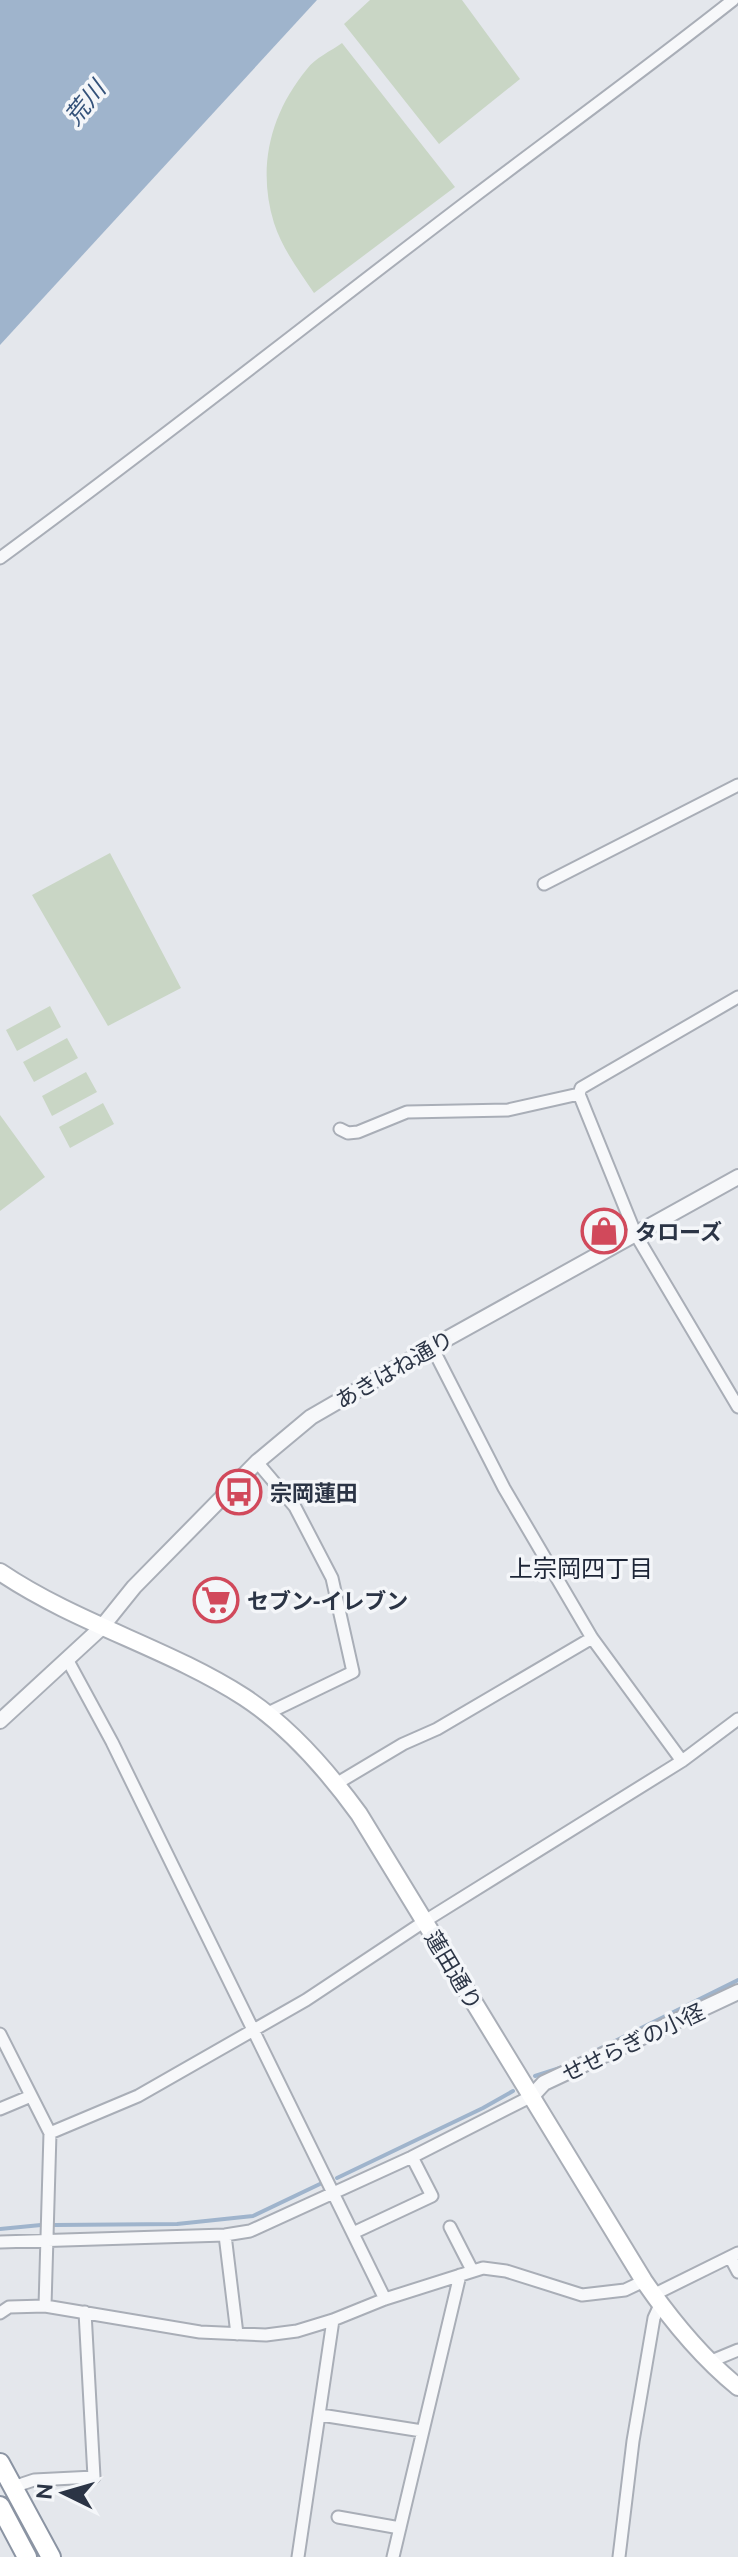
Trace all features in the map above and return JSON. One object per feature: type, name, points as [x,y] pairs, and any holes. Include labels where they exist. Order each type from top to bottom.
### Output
[{"type":"highway","points":[[0,2463],[51,2557]]},
{"type":"highway","points":[[0,2506],[27,2557]]},
{"type":"main road","name":"蓮田通り","points":[[0,1572],[101,1628],[213,1679],[243,1697],[321,1765],[359,1814],[652,2294],[709,2362],[738,2387]]},
{"type":"street","points":[[0,558],[473,197],[642,73],[733,0]]},
{"type":"street","points":[[544,884],[738,785]]},
{"type":"street","points":[[738,997],[581,1088],[579,1094],[636,1235],[738,1407]]},
{"type":"street","points":[[340,1129],[348,1133],[358,1132],[407,1112],[508,1110],[579,1094]]},
{"type":"street","name":"あきはね通り","points":[[0,1721],[101,1628],[134,1587],[257,1462],[311,1417],[738,1177]]},
{"type":"street","points":[[432,1347],[507,1494],[592,1638],[682,1761]]},
{"type":"street","points":[[257,1462],[295,1507],[332,1578],[353,1672],[266,1714]]},
{"type":"street","points":[[336,1784],[592,1638]]},
{"type":"street","points":[[67,1659],[105,1728],[385,2299]]},
{"type":"street","points":[[50,2133],[138,2096],[306,2000],[425,1921],[682,1761],[738,1719]]},
{"type":"street","name":"せせらぎの小径","points":[[532,2096],[544,2083],[738,1992]]},
{"type":"street","points":[[0,2034],[50,2133],[45,2306]]},
{"type":"street","points":[[0,2109],[31,2096]]},
{"type":"street","points":[[0,2242],[225,2235],[250,2231],[412,2157],[532,2096]]},
{"type":"street","points":[[353,2233],[432,2196],[412,2157]]},
{"type":"street","points":[[393,2557],[422,2431],[466,2273],[450,2227]]},
{"type":"street","points":[[225,2235],[237,2334]]},
{"type":"street","points":[[0,2313],[9,2307],[45,2306],[200,2332],[266,2335],[297,2331],[333,2320],[385,2299],[483,2268],[506,2271],[582,2295],[625,2290],[652,2294],[734,2255],[738,2272]]},
{"type":"street","points":[[619,2557],[633,2441],[654,2318],[652,2294]]},
{"type":"street","points":[[13,2487],[34,2480],[94,2477],[85,2312]]},
{"type":"street","points":[[298,2557],[333,2320]]},
{"type":"street","points":[[709,2362],[738,2350]]},
{"type":"street","points":[[321,2415],[422,2431]]},
{"type":"street","points":[[338,2517],[400,2528]]},
{"type":"green space","points":[[370,0],[462,0],[520,79],[439,144],[344,24]]},
{"type":"green space","points":[[342,43],[455,187],[314,293],[277,232],[269,202],[267,162],[276,123],[294,86],[314,61]]},
{"type":"green space","points":[[110,853],[181,988],[108,1026],[32,895]]},
{"type":"green space","points":[[50,1006],[61,1027],[17,1051],[6,1030]]},
{"type":"green space","points":[[67,1038],[78,1058],[34,1082],[23,1062]]},
{"type":"green space","points":[[86,1072],[97,1092],[52,1116],[42,1096]]},
{"type":"green space","points":[[103,1103],[114,1124],[70,1148],[59,1127]]},
{"type":"green space","points":[[0,1115],[45,1177],[0,1211]]},
{"type":"water","name":"荒川","points":[[0,0],[317,0],[0,345]]},
{"type":"waterway","points":[[589,2054],[738,1980]]},
{"type":"waterway","points":[[535,2076],[563,2067]]},
{"type":"waterway","points":[[337,2178],[513,2091]]},
{"type":"waterway","points":[[55,2225],[177,2224],[253,2216],[322,2183]]},
{"type":"waterway","points":[[0,2229],[41,2225]]},
{"type":"place","name":"タローズ","points":[[604,1231]]},
{"type":"place","name":"宗岡蓮田","points":[[239,1492]]},
{"type":"place","name":"セブン-イレブン","points":[[216,1600]]},
{"type":"district","name":"上宗岡四丁目","points":[[581,1568]]}]
